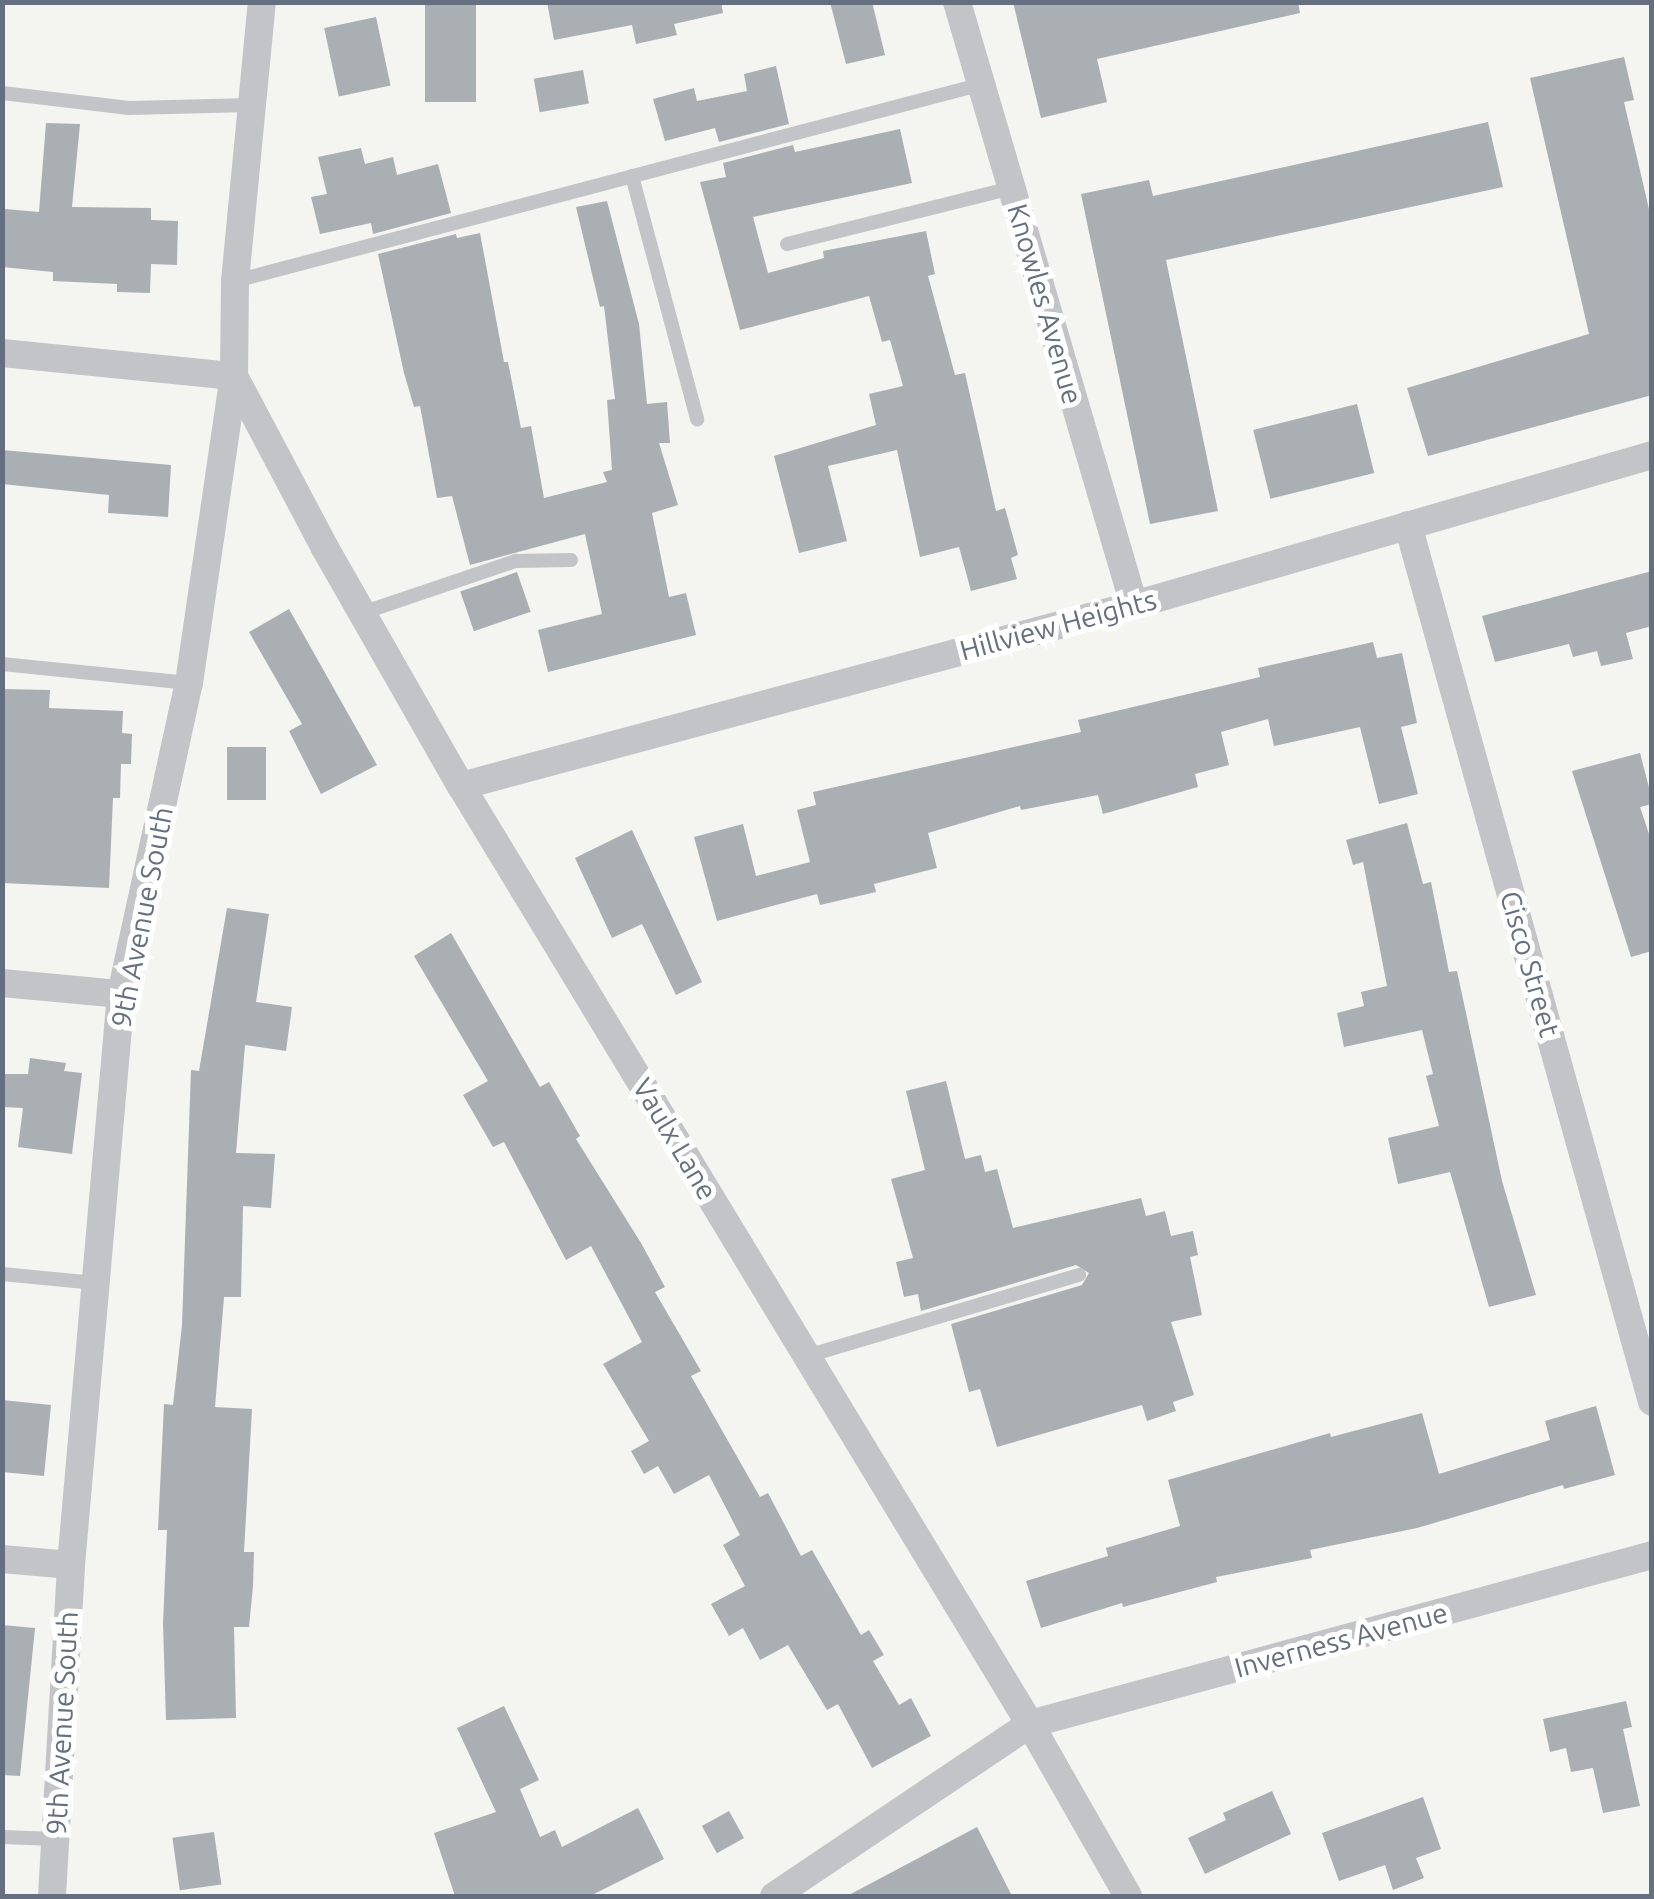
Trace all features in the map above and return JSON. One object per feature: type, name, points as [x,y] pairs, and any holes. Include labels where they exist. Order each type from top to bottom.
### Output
[{"type":"street","name":"9th Avenue South","points":[[52,1896],[71,1566],[121,994],[189,683],[234,376],[236,280],[262,2]]},
{"type":"street","name":"Knowles Avenue","points":[[957,2],[1134,605]]},
{"type":"street","points":[[2,353],[234,376]]},
{"type":"street","name":"Vaulx Lane","points":[[234,376],[461,786],[1030,1724],[1128,1896]]},
{"type":"street","name":"Hillview Heights","points":[[461,786],[1134,605],[1652,455]]},
{"type":"street","name":"Cisco Street","points":[[1408,525],[1652,1402]]},
{"type":"street","points":[[2,983],[121,994]]},
{"type":"street","name":"Inverness Avenue","points":[[774,1896],[1030,1724],[1652,1556]]},
{"type":"street","points":[[2,1559],[71,1566]]},
{"type":"lane","points":[[236,280],[982,84]]},
{"type":"lane","points":[[2,92],[129,108],[252,106]]},
{"type":"lane","points":[[632,176],[697,419]]},
{"type":"lane","points":[[787,244],[1011,188]]},
{"type":"lane","points":[[362,613],[516,561],[570,560]]},
{"type":"lane","points":[[2,664],[189,683]]},
{"type":"lane","points":[[2,1274],[97,1283]]},
{"type":"lane","points":[[807,1356],[1079,1274]]},
{"type":"lane","points":[[2,1838],[56,1839]]},
{"type":"building","points":[[425,2],[476,2],[476,102],[425,102]]},
{"type":"building","points":[[547,2],[721,2],[723,13],[674,24],[677,35],[636,44],[632,25],[554,40]]},
{"type":"building","points":[[830,2],[872,2],[885,55],[846,64]]},
{"type":"building","points":[[1013,2],[1298,2],[1300,13],[1097,59],[1107,102],[1041,118]]},
{"type":"building","points":[[376,17],[391,85],[339,96],[324,28]]},
{"type":"building","points":[[1624,57],[1634,100],[1624,102],[1652,222],[1652,395],[1428,456],[1407,388],[1589,334],[1530,78]]},
{"type":"building","points":[[776,66],[789,124],[719,142],[715,128],[665,141],[653,99],[694,88],[697,101],[747,91],[744,74]]},
{"type":"building","points":[[583,70],[589,103],[540,112],[534,79]]},
{"type":"building","points":[[1488,122],[1503,187],[1166,260],[1218,511],[1150,524],[1081,194],[1149,180],[1153,196]]},
{"type":"building","points":[[46,123],[80,124],[72,207],[151,208],[151,220],[178,221],[177,265],[151,264],[150,293],[117,292],[117,284],[53,281],[53,272],[2,267],[5,209],[39,212]]},
{"type":"building","points":[[900,129],[912,183],[753,217],[768,273],[824,258],[823,251],[926,231],[935,274],[928,276],[955,375],[965,373],[996,511],[1005,508],[1018,555],[1011,558],[1017,579],[971,591],[959,547],[920,557],[897,450],[828,466],[847,541],[799,553],[774,456],[876,425],[869,394],[903,386],[890,340],[882,342],[869,296],[740,330],[700,182],[726,177],[723,163],[793,145],[795,152]]},
{"type":"building","points":[[361,148],[365,164],[393,157],[397,175],[438,164],[451,213],[373,234],[371,223],[320,234],[311,197],[327,194],[318,157]]},
{"type":"building","points":[[607,201],[639,324],[647,404],[667,402],[670,443],[659,443],[678,505],[652,513],[669,597],[686,593],[696,635],[548,672],[538,630],[602,614],[585,534],[470,565],[452,496],[437,498],[420,406],[414,407],[404,373],[378,254],[456,234],[457,238],[480,233],[504,362],[508,362],[521,428],[531,426],[544,498],[607,482],[603,472],[612,470],[607,400],[615,399],[604,306],[600,307],[576,207]]},
{"type":"building","points":[[1357,404],[1374,473],[1270,499],[1253,430]]},
{"type":"building","points":[[2,450],[171,465],[168,517],[108,513],[109,495],[2,484]]},
{"type":"building","points":[[1652,571],[1652,626],[1626,633],[1633,659],[1601,666],[1597,651],[1573,657],[1569,644],[1495,662],[1482,616]]},
{"type":"building","points":[[517,572],[531,612],[474,631],[460,592]]},
{"type":"building","points":[[289,609],[377,765],[321,794],[289,731],[302,724],[249,632]]},
{"type":"building","points":[[1373,642],[1377,658],[1402,653],[1417,723],[1401,727],[1418,794],[1379,804],[1360,727],[1274,746],[1268,719],[1221,732],[1229,765],[1195,774],[1198,787],[1103,814],[1098,795],[1021,810],[1020,806],[928,833],[937,868],[874,884],[876,892],[820,905],[817,894],[717,921],[694,837],[743,824],[756,876],[810,862],[797,810],[816,805],[813,792],[1081,732],[1078,720],[1260,677],[1258,668]]},
{"type":"building","points":[[2,689],[50,690],[49,708],[123,711],[122,733],[132,734],[131,764],[121,764],[120,798],[113,798],[109,888],[2,883]]},
{"type":"building","points":[[227,747],[266,747],[266,800],[227,800]]},
{"type":"building","points":[[1640,753],[1652,799],[1652,804],[1640,807],[1652,843],[1652,951],[1631,957],[1572,771]]},
{"type":"building","points":[[1407,823],[1423,884],[1431,882],[1449,972],[1457,971],[1502,1181],[1536,1295],[1489,1307],[1450,1172],[1398,1184],[1388,1138],[1439,1126],[1426,1076],[1433,1074],[1422,1030],[1344,1047],[1337,1013],[1364,1006],[1361,992],[1387,986],[1363,862],[1353,865],[1346,840]]},
{"type":"building","points":[[632,830],[702,982],[676,995],[642,924],[612,938],[575,858]]},
{"type":"building","points":[[227,908],[269,914],[256,1002],[292,1007],[286,1051],[245,1045],[236,1153],[275,1154],[271,1208],[243,1206],[241,1297],[224,1297],[215,1407],[252,1409],[244,1552],[254,1552],[253,1586],[249,1627],[234,1627],[236,1718],[166,1720],[163,1624],[167,1530],[158,1530],[164,1404],[173,1405],[182,1325],[191,1070],[199,1071]]},
{"type":"building","points":[[451,933],[540,1087],[549,1082],[580,1136],[576,1139],[641,1243],[665,1287],[655,1292],[701,1371],[691,1376],[760,1497],[768,1493],[801,1556],[812,1550],[861,1635],[869,1630],[884,1655],[873,1661],[899,1705],[911,1698],[931,1736],[872,1768],[838,1704],[827,1710],[788,1645],[760,1660],[743,1628],[729,1636],[711,1604],[745,1586],[723,1545],[740,1535],[709,1475],[674,1494],[658,1466],[644,1474],[631,1451],[649,1441],[603,1364],[642,1342],[591,1246],[566,1260],[504,1142],[493,1147],[463,1095],[488,1081],[414,956]]},
{"type":"building","points":[[30,1058],[66,1063],[64,1071],[82,1073],[72,1154],[18,1147],[23,1108],[2,1107],[2,1074],[28,1074]]},
{"type":"building","points":[[946,1081],[965,1159],[981,1155],[985,1172],[997,1169],[1013,1228],[1141,1198],[1146,1216],[1165,1211],[1171,1236],[1193,1231],[1198,1255],[1190,1257],[1202,1315],[1171,1322],[1194,1395],[1173,1402],[1176,1411],[1147,1421],[1142,1405],[997,1447],[980,1389],[969,1392],[951,1324],[1082,1285],[1089,1273],[1076,1265],[921,1311],[918,1294],[904,1297],[896,1262],[913,1258],[891,1179],[925,1170],[906,1091]]},
{"type":"building","points":[[2,1400],[51,1405],[44,1476],[2,1472]]},
{"type":"building","points":[[1596,1406],[1615,1475],[1564,1489],[1563,1485],[1417,1528],[1310,1550],[1312,1558],[1216,1577],[1217,1582],[1123,1607],[1122,1603],[1041,1628],[1026,1581],[1108,1556],[1106,1548],[1180,1526],[1168,1480],[1330,1433],[1331,1437],[1422,1413],[1439,1474],[1550,1440],[1545,1421]]},
{"type":"building","points":[[2,1625],[35,1628],[20,1776],[2,1775]]},
{"type":"building","points":[[1626,1701],[1632,1727],[1623,1729],[1640,1806],[1603,1813],[1593,1768],[1571,1772],[1566,1748],[1550,1752],[1543,1719]]},
{"type":"building","points":[[504,1706],[539,1780],[520,1789],[540,1837],[555,1830],[562,1847],[638,1808],[664,1859],[590,1896],[455,1896],[434,1833],[496,1812],[457,1728]]},
{"type":"building","points":[[1272,1791],[1291,1834],[1205,1874],[1188,1838],[1226,1820],[1223,1813]]},
{"type":"building","points":[[1423,1797],[1441,1849],[1416,1858],[1424,1878],[1393,1890],[1385,1865],[1339,1881],[1322,1833]]},
{"type":"building","points":[[729,1811],[744,1838],[717,1853],[702,1826]]},
{"type":"building","points":[[977,1827],[1012,1896],[847,1896]]},
{"type":"building","points":[[214,1832],[221,1884],[180,1890],[172,1838]]}]
